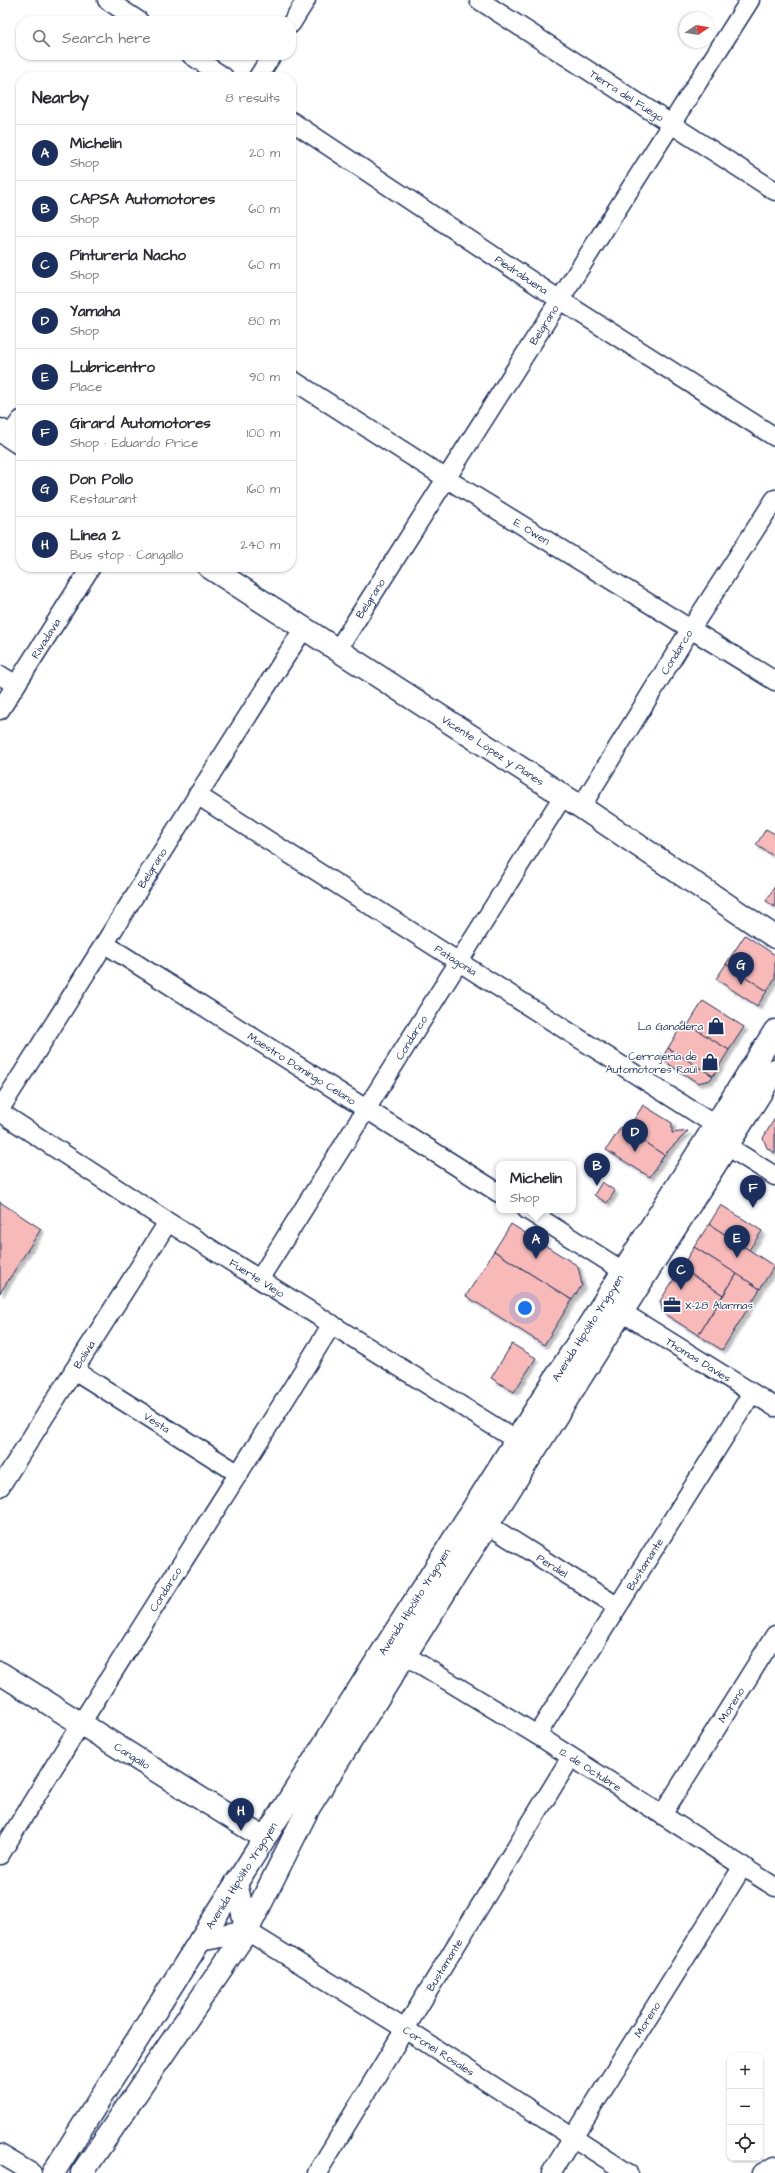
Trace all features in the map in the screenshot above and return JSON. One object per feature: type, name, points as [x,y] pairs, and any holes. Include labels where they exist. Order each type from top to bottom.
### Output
[{"type":"main road","name":"Vicente López y Planes","points":[[217,572],[581,807],[775,937]]},
{"type":"main road","name":"Avenida Hipólito Yrigoyen","points":[[53,2173],[775,1031]]},
{"type":"main road","name":"Avenida Hipólito Yrigoyen","points":[[82,2173],[247,1931],[309,1807],[775,1070]]},
{"type":"main road","name":"Cangallo","points":[[0,1673],[264,1838]]},
{"type":"main road","points":[[271,1882],[264,1838],[309,1807]]},
{"type":"main road","points":[[200,1940],[247,1931],[236,1883]]},
{"type":"street","points":[[107,0],[131,16]]},
{"type":"street","points":[[296,16],[306,0]]},
{"type":"street","name":"Tierra del Fuego","points":[[479,0],[775,191]]},
{"type":"street","name":"Belgrano","points":[[338,649],[750,0]]},
{"type":"street","points":[[198,60],[216,72]]},
{"type":"street","points":[[261,72],[269,60]]},
{"type":"street","name":"Piedrabuena","points":[[296,124],[560,300],[775,436]]},
{"type":"street","name":"E. Owen","points":[[296,382],[447,479],[775,681]]},
{"type":"street","name":"Condarco","points":[[581,807],[690,630],[775,499]]},
{"type":"street","name":"Rivadavia","points":[[0,710],[88,572]]},
{"type":"street","name":"Belgrano","points":[[0,1109],[106,944],[196,795],[304,628]]},
{"type":"street","points":[[0,675],[16,685]]},
{"type":"street","name":"Patagonia","points":[[196,795],[715,1125]]},
{"type":"street","name":"Condarco","points":[[260,1278],[563,796]]},
{"type":"street","name":"Maestro Domingo Celano","points":[[106,944],[496,1191]]},
{"type":"street","name":"Fuerte Viejo","points":[[0,1112],[168,1222],[260,1278],[516,1440]]},
{"type":"street","points":[[727,1146],[775,1176]]},
{"type":"street","points":[[531,1213],[623,1271]]},
{"type":"street","name":"Bolivia","points":[[0,1487],[168,1222]]},
{"type":"street","name":"Thomas Davies","points":[[622,1312],[775,1407]]},
{"type":"street","name":"Condarco","points":[[0,1855],[80,1723],[239,1474],[332,1324]]},
{"type":"street","name":"Vesta","points":[[74,1370],[239,1474]]},
{"type":"street","name":"Bustamante","points":[[537,1735],[752,1394]]},
{"type":"street","name":"Perdiel","points":[[488,1525],[617,1606]]},
{"type":"street","name":"Moreno","points":[[662,1815],[773,1641]]},
{"type":"street","name":"12 de Octubre","points":[[405,1656],[537,1735],[742,1866],[774,1883]]},
{"type":"street","name":"Bustamante","points":[[317,2173],[571,1757]]},
{"type":"street","name":"Moreno","points":[[551,2173],[742,1866]]},
{"type":"street","name":"Coronel Rosales","points":[[247,1931],[405,2029],[628,2173]]},
{"type":"street","points":[[0,2154],[32,2173]]},
{"type":"street","points":[[762,2173],[775,2166]]},
{"type":"building","points":[[766,829],[775,834],[775,857],[756,845]]},
{"type":"building","points":[[775,886],[775,907],[766,901]]},
{"type":"building","points":[[745,935],[775,955],[775,978],[767,991],[726,964]]},
{"type":"building","points":[[726,964],[767,991],[757,1006],[716,979]]},
{"type":"building","name":"La Ganadera","points":[[703,1001],[744,1027],[729,1050],[688,1025]]},
{"type":"building","points":[[684,1022],[729,1050],[713,1076],[668,1048]]},
{"type":"building","points":[[668,1048],[713,1076],[710,1080],[698,1083],[661,1059]]},
{"type":"building","points":[[643,1105],[672,1123],[672,1133],[688,1131],[664,1155],[627,1131]]},
{"type":"building","points":[[775,1118],[775,1153],[767,1148],[763,1138]]},
{"type":"building","points":[[621,1127],[664,1155],[650,1177],[606,1150]]},
{"type":"building","points":[[602,1182],[615,1191],[607,1203],[594,1195]]},
{"type":"building","points":[[0,1202],[41,1229],[0,1293]]},
{"type":"building","points":[[721,1205],[762,1231],[749,1250],[709,1224]]},
{"type":"building","points":[[511,1224],[578,1266],[582,1285],[572,1300],[494,1251]]},
{"type":"building","points":[[709,1224],[774,1266],[760,1289],[694,1247]]},
{"type":"building","points":[[694,1247],[737,1274],[723,1295],[681,1268]]},
{"type":"building","points":[[494,1251],[572,1300],[544,1345],[466,1296]]},
{"type":"building","points":[[681,1268],[723,1295],[698,1335],[663,1313],[660,1301]]},
{"type":"building","points":[[737,1274],[760,1289],[722,1350],[698,1335]]},
{"type":"building","points":[[512,1344],[536,1358],[514,1392],[491,1378]]},
{"type":"place","name":"Don Pollo","points":[[741,985]]},
{"type":"place","name":"La Ganadera","points":[[716,1026]]},
{"type":"place","name":"Cerrajería de Automotores Raúl","points":[[710,1062]]},
{"type":"place","name":"Yamaha","points":[[635,1152]]},
{"type":"place","name":"CAPSA Automotores","points":[[597,1186]]},
{"type":"place","name":"Girard Automotores","points":[[753,1208]]},
{"type":"place","name":"Lubricentro","points":[[737,1258]]},
{"type":"place","name":"Michelin","points":[[536,1259]]},
{"type":"place","name":"Pinturería Nacho","points":[[681,1290]]},
{"type":"place","name":"X-28 Alarmas","points":[[672,1305]]},
{"type":"place","name":"Línea 2","points":[[241,1831]]}]
